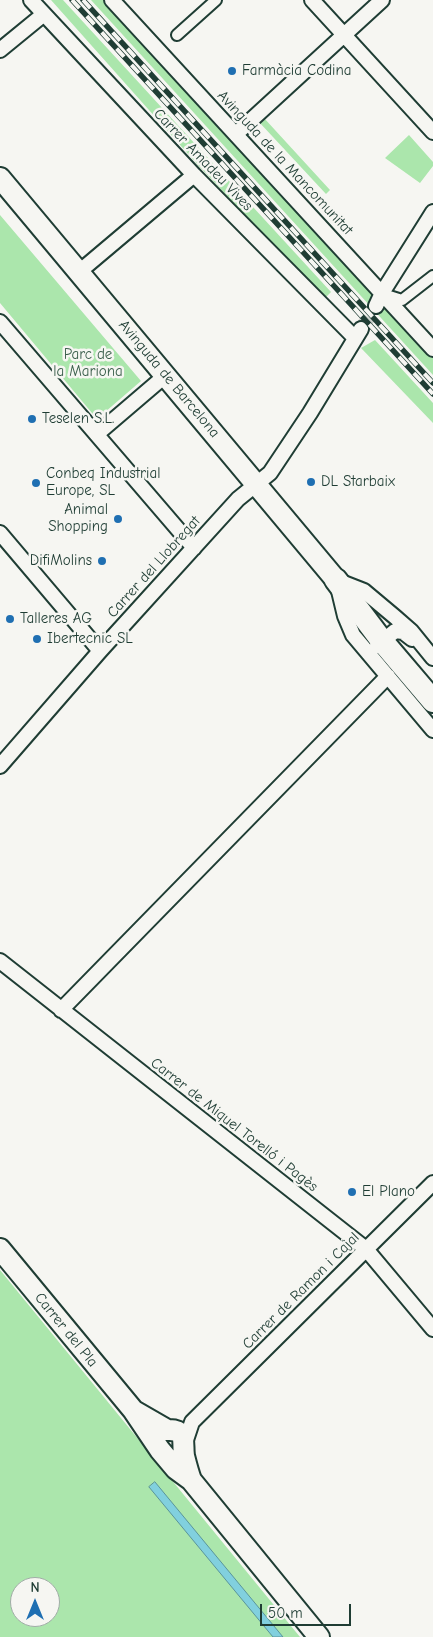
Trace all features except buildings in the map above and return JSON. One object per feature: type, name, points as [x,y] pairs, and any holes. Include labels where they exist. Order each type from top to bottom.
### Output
[{"type":"main road","name":"Avinguda de Barcelona","points":[[0,178],[336,580],[375,647],[433,701]]},
{"type":"main road","name":"Carrer del Pla","points":[[0,1249],[133,1410],[150,1438],[172,1442],[176,1469],[191,1480],[319,1637]]},
{"type":"street","name":"Carrer Amadeu Vives","points":[[31,0],[194,175],[358,333]]},
{"type":"street","name":"Avinguda de la Mancomunitat","points":[[112,0],[236,134],[379,300],[433,349]]},
{"type":"street","points":[[177,35],[216,0]]},
{"type":"street","points":[[312,0],[433,132]]},
{"type":"street","points":[[236,134],[382,0]]},
{"type":"street","points":[[0,50],[44,14]]},
{"type":"street","points":[[79,272],[194,175]]},
{"type":"street","points":[[379,300],[433,212]]},
{"type":"street","points":[[379,300],[402,300],[433,276]]},
{"type":"street","points":[[0,322],[194,548]]},
{"type":"street","name":"Carrer del Llobregat","points":[[0,766],[100,651],[238,499],[270,473],[310,413],[358,333]]},
{"type":"street","points":[[97,434],[166,375]]},
{"type":"street","points":[[0,533],[100,651]]},
{"type":"street","name":"Avinguda de Barcelona","points":[[336,580],[364,592],[411,631],[433,658]]},
{"type":"street","name":"Avinguda de Barcelona","points":[[423,646],[399,631],[395,631],[375,647],[388,676],[433,730]]},
{"type":"street","points":[[61,1010],[388,676]]},
{"type":"street","name":"Carrer de Miquel Torelló i Pagès","points":[[0,961],[366,1249],[433,1329]]},
{"type":"street","name":"Carrer de Ramon i Cajal","points":[[172,1442],[433,1182]]},
{"type":"green space","points":[[51,0],[63,0],[331,292],[324,299],[197,164]]},
{"type":"green space","points":[[91,0],[105,0],[433,356],[433,375]]},
{"type":"green space","points":[[264,118],[330,190],[326,194],[259,122]]},
{"type":"green space","points":[[409,135],[433,162],[433,166],[420,183],[385,158]]},
{"type":"green space","name":"Parc de la Mariona","points":[[0,215],[141,381],[97,419],[0,303]]},
{"type":"green space","points":[[375,340],[433,403],[433,423],[361,348]]},
{"type":"green space","points":[[0,1270],[300,1637],[0,1637]]},
{"type":"water","points":[[155,1482],[283,1637],[273,1637],[149,1487]]},
{"type":"tunnel","points":[[361,329],[376,306]]},
{"type":"railway","points":[[72,0],[433,394]]},
{"type":"railway","points":[[83,0],[433,383]]},
{"type":"place","name":"Farmàcia Codina","points":[[232,71]]},
{"type":"place","name":"Teselen S.L.","points":[[32,419]]},
{"type":"place","name":"DL Starbaix","points":[[311,482]]},
{"type":"place","name":"Conbeq Industrial Europe, SL","points":[[36,483]]},
{"type":"place","name":"Animal Shopping","points":[[118,519]]},
{"type":"place","name":"DifiMolins","points":[[102,561]]},
{"type":"place","name":"Talleres AG","points":[[10,619]]},
{"type":"place","name":"Ibertecnic SL","points":[[37,639]]},
{"type":"place","name":"El Plano","points":[[352,1192]]}]
